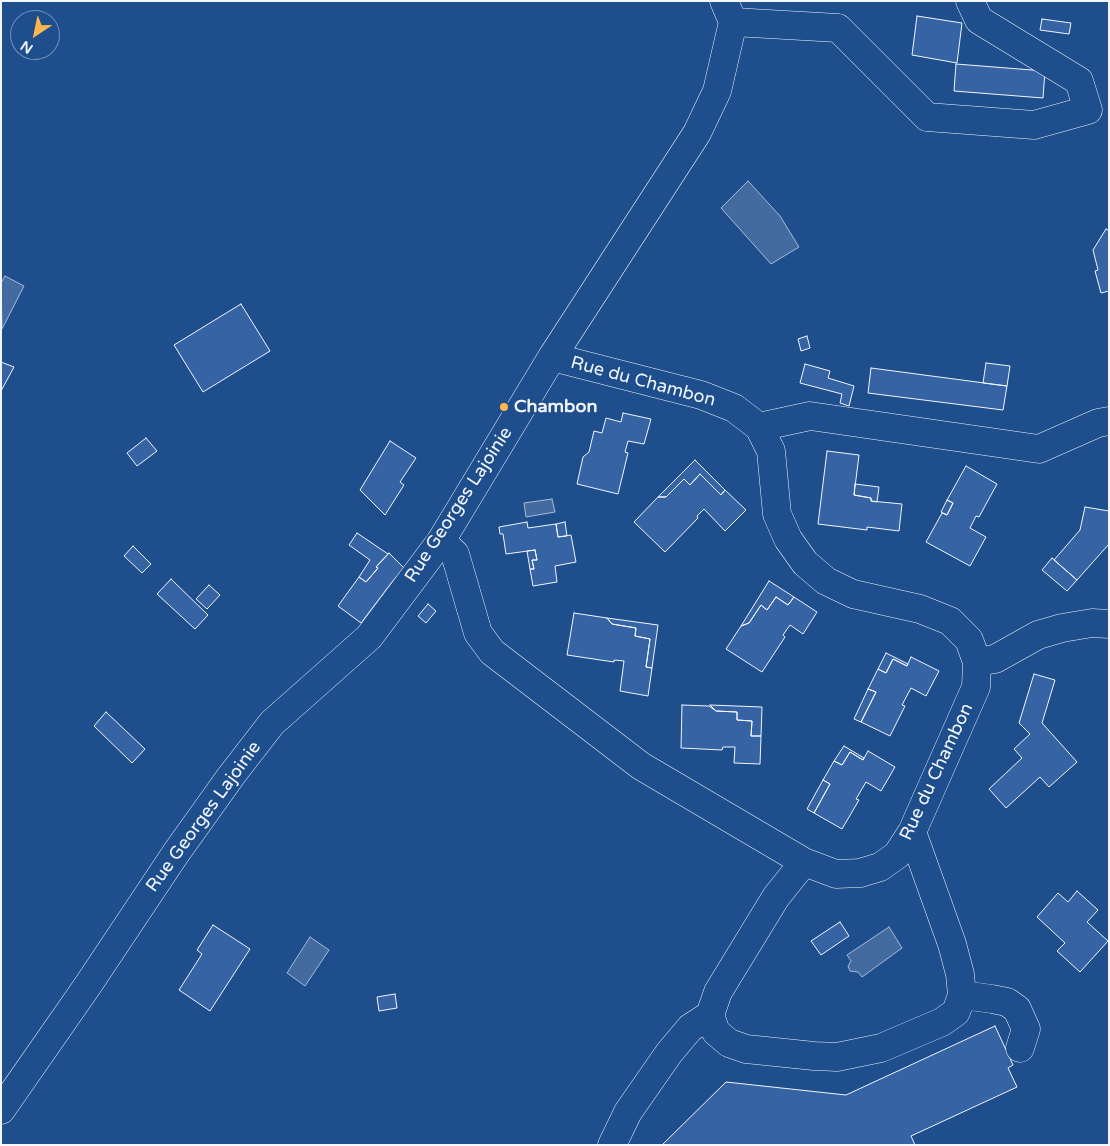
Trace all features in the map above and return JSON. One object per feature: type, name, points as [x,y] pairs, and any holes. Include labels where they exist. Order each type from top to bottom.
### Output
[{"type":"street","points":[[729,12],[838,28],[927,117],[1034,126],[1088,110],[1079,81],[979,20],[970,1]]},
{"type":"street","name":"Rue Georges Lajoinie","points":[[1,1110],[230,776],[272,723],[369,636],[441,541],[552,357],[697,133],[717,91],[729,12]]},
{"type":"street","name":"Rue du Chambon","points":[[441,541],[455,554],[478,633],[492,652],[641,766],[804,862],[836,874],[860,873],[880,867],[897,856],[912,832],[976,687],[977,662],[969,640],[950,621],[920,609],[853,594],[826,581],[805,563],[788,539],[777,514],[771,451],[759,427],[734,408],[701,395],[552,357]]},
{"type":"street","points":[[759,427],[810,416],[1039,449],[1098,423],[1109,421]]},
{"type":"street","points":[[977,662],[995,659],[1038,635],[1077,626],[1109,624]]},
{"type":"street","points":[[710,1015],[716,1032],[729,1044],[746,1049],[837,1057],[881,1048],[942,1022],[956,1012],[962,995],[960,974],[952,944],[912,832]]},
{"type":"street","points":[[612,1145],[628,1112],[669,1053],[690,1028],[710,1015],[718,992],[771,905],[804,862]]},
{"type":"street","points":[[962,995],[992,998],[1007,1002],[1017,1010],[1026,1029],[1020,1048]]},
{"type":"water","points":[[748,181],[780,216],[799,247],[771,264],[721,208]]},
{"type":"water","points":[[5,276],[24,286],[2,329],[1,283]]},
{"type":"water","points":[[552,499],[555,512],[526,517],[524,503]]},
{"type":"water","points":[[889,927],[902,948],[862,977],[858,972],[850,971],[848,966],[851,961],[847,955]]},
{"type":"water","points":[[310,937],[329,950],[305,986],[287,973]]},
{"type":"building","points":[[917,16],[962,23],[957,63],[912,55]]},
{"type":"building","points":[[1042,19],[1071,23],[1069,34],[1040,30]]},
{"type":"building","points":[[956,64],[1045,71],[1043,98],[954,91]]},
{"type":"building","points":[[1106,229],[1109,231],[1109,291],[1101,293],[1095,271],[1098,270],[1093,250]]},
{"type":"building","points":[[241,304],[270,351],[203,392],[174,345]]},
{"type":"building","points":[[807,336],[810,348],[801,351],[798,339]]},
{"type":"building","points":[[1,362],[14,367],[1,391]]},
{"type":"building","points":[[986,363],[1010,366],[1007,386],[983,383]]},
{"type":"building","points":[[805,364],[830,371],[828,378],[854,386],[849,406],[840,403],[842,394],[800,383]]},
{"type":"building","points":[[871,368],[1007,386],[1003,410],[868,393]]},
{"type":"building","points":[[623,413],[651,419],[644,444],[628,441],[625,452],[628,453],[618,494],[577,484],[583,457],[589,452],[594,431],[602,433],[606,418],[621,422]]},
{"type":"building","points":[[146,438],[157,451],[137,466],[127,453]]},
{"type":"building","points":[[390,441],[416,458],[400,482],[404,485],[385,515],[360,490]]},
{"type":"building","points":[[827,451],[859,455],[854,495],[871,498],[871,501],[902,504],[899,531],[867,527],[867,530],[818,524]]},
{"type":"building","points":[[695,460],[725,490],[721,495],[700,474],[690,485],[684,479],[666,497],[658,497]]},
{"type":"building","points":[[966,466],[997,484],[979,517],[976,516],[970,528],[986,537],[970,566],[926,542],[942,513],[947,515],[953,503],[947,500]]},
{"type":"building","points":[[700,474],[721,495],[725,490],[746,510],[725,531],[704,509],[697,516],[698,518],[665,552],[634,522],[658,497],[666,497],[684,479],[690,485]]},
{"type":"building","points":[[855,484],[879,487],[877,502],[871,501],[871,498],[854,495]]},
{"type":"building","points":[[947,500],[953,503],[947,515],[941,512]]},
{"type":"building","points":[[1085,507],[1109,511],[1109,544],[1077,580],[1054,560],[1080,530]]},
{"type":"building","points":[[527,522],[528,528],[556,524],[558,537],[571,535],[576,562],[555,566],[557,582],[533,586],[530,569],[534,569],[532,560],[537,560],[535,550],[506,554],[503,534],[500,534],[499,527]]},
{"type":"building","points":[[565,522],[567,536],[558,537],[556,524]]},
{"type":"building","points":[[357,533],[388,554],[366,582],[359,577],[370,560],[349,545]]},
{"type":"building","points":[[133,546],[151,564],[142,573],[124,556]]},
{"type":"building","points":[[535,550],[537,560],[532,560],[534,569],[530,569],[527,551]]},
{"type":"building","points":[[389,553],[404,568],[361,623],[338,606],[359,577],[366,582]]},
{"type":"building","points":[[1052,558],[1077,580],[1067,591],[1042,570]]},
{"type":"building","points":[[171,579],[208,615],[195,629],[157,594]]},
{"type":"building","points":[[769,581],[794,597],[788,605],[776,597],[767,610],[761,605],[749,623],[741,626]]},
{"type":"building","points":[[209,585],[220,595],[207,609],[196,599]]},
{"type":"building","points":[[776,597],[788,605],[794,597],[817,612],[803,634],[790,625],[783,635],[785,637],[762,672],[726,649],[741,626],[749,623],[761,605],[767,610]]},
{"type":"building","points":[[428,604],[436,611],[426,623],[418,616]]},
{"type":"building","points":[[574,613],[607,618],[612,624],[636,628],[635,636],[650,639],[646,667],[652,668],[648,696],[620,691],[624,661],[614,660],[614,662],[567,655]]},
{"type":"building","points":[[607,618],[658,625],[652,668],[646,667],[650,639],[635,636],[636,628],[612,624]]},
{"type":"building","points":[[886,653],[908,664],[907,666],[893,659],[886,673],[878,669]]},
{"type":"building","points":[[911,657],[939,671],[926,696],[911,688],[902,705],[905,706],[890,736],[861,722],[876,692],[868,689],[878,669],[886,673],[893,659],[907,666]]},
{"type":"building","points":[[1034,674],[1055,680],[1042,723],[1077,762],[1049,787],[1040,777],[1006,808],[989,789],[1022,758],[1014,749],[1030,734],[1019,723]]},
{"type":"building","points":[[868,689],[876,692],[861,722],[854,719]]},
{"type":"building","points":[[682,705],[709,706],[716,711],[737,712],[737,720],[752,721],[751,736],[761,736],[760,764],[734,763],[735,747],[723,747],[722,750],[681,748]]},
{"type":"building","points":[[710,705],[762,707],[761,736],[751,736],[752,721],[737,720],[737,712],[716,711]]},
{"type":"building","points":[[106,712],[145,749],[132,763],[94,726]]},
{"type":"building","points":[[844,746],[864,758],[863,760],[850,752],[842,765],[834,761]]},
{"type":"building","points":[[868,751],[895,767],[881,791],[866,782],[856,799],[859,800],[842,829],[814,813],[830,784],[823,780],[834,761],[842,765],[850,752],[863,760]]},
{"type":"building","points":[[823,780],[830,784],[814,813],[807,809]]},
{"type":"building","points":[[1077,891],[1098,910],[1087,922],[1108,941],[1080,972],[1057,951],[1065,943],[1037,917],[1058,893],[1068,902]]},
{"type":"building","points":[[840,922],[849,936],[821,955],[811,941]]},
{"type":"building","points":[[213,925],[250,949],[210,1011],[179,990],[202,954],[197,950]]},
{"type":"building","points":[[395,994],[397,1008],[379,1011],[377,997]]},
{"type":"building","points":[[995,1026],[1013,1065],[1008,1068],[1017,1087],[911,1136],[915,1145],[662,1145],[726,1082],[846,1095]]},
{"type":"place","name":"Chambon","points":[[504,407]]}]
